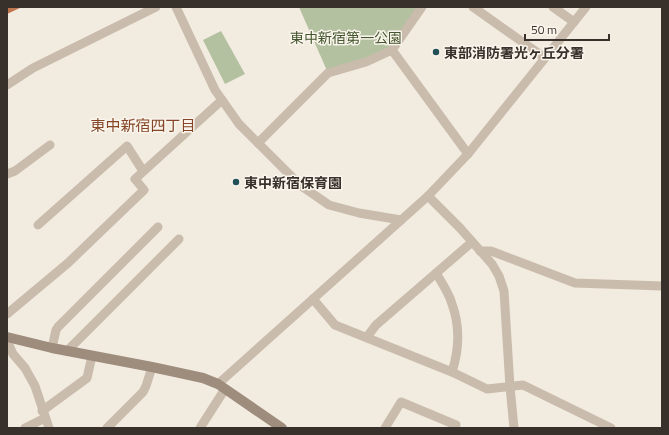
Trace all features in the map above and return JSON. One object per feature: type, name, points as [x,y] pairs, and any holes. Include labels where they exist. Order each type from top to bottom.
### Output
[{"type":"street","points":[[7,84],[33,68],[156,7]]},
{"type":"street","points":[[176,7],[215,90],[239,124],[300,185],[329,205],[359,213],[401,220]]},
{"type":"street","points":[[258,143],[328,73],[366,62],[392,50],[422,7]]},
{"type":"street","points":[[473,7],[545,58]]},
{"type":"street","points":[[553,7],[574,22]]},
{"type":"street","points":[[200,428],[221,387],[313,299],[428,196],[468,154],[586,7]]},
{"type":"street","points":[[392,50],[468,154]]},
{"type":"street","points":[[7,314],[68,263],[144,190],[135,178],[222,100]]},
{"type":"street","points":[[7,174],[15,171],[50,145]]},
{"type":"street","points":[[38,225],[127,146],[143,171]]},
{"type":"street","points":[[428,196],[492,264],[500,276],[504,291],[514,428]]},
{"type":"street","points":[[52,348],[58,327],[158,227]]},
{"type":"street","points":[[66,351],[179,239]]},
{"type":"street","points":[[367,337],[376,325],[472,242]]},
{"type":"street","points":[[480,251],[491,251],[575,283],[662,286]]},
{"type":"street","points":[[436,273],[452,304],[457,328],[458,345],[452,372]]},
{"type":"street","points":[[313,299],[336,325],[452,372],[487,389],[523,385],[611,428]]},
{"type":"street","points":[[7,337],[66,351],[195,376],[221,387],[282,428]]},
{"type":"street","points":[[7,341],[10,356],[25,368],[35,386],[50,428]]},
{"type":"street","points":[[25,428],[87,378],[92,356]]},
{"type":"street","points":[[106,428],[143,392],[152,367]]},
{"type":"street","points":[[389,427],[401,402],[456,425],[455,428]]},
{"type":"green space","name":"東中新宿第一公園","points":[[299,7],[422,7],[392,50],[328,73]]},
{"type":"green space","points":[[221,31],[245,74],[225,84],[203,40]]},
{"type":"building","points":[[7,7],[22,7],[7,14]]},
{"type":"place","name":"東部消防署光ヶ丘分署","points":[[436,52]]},
{"type":"place","name":"東中新宿保育園","points":[[236,182]]},
{"type":"district","name":"東中新宿四丁目","points":[[143,125]]}]
